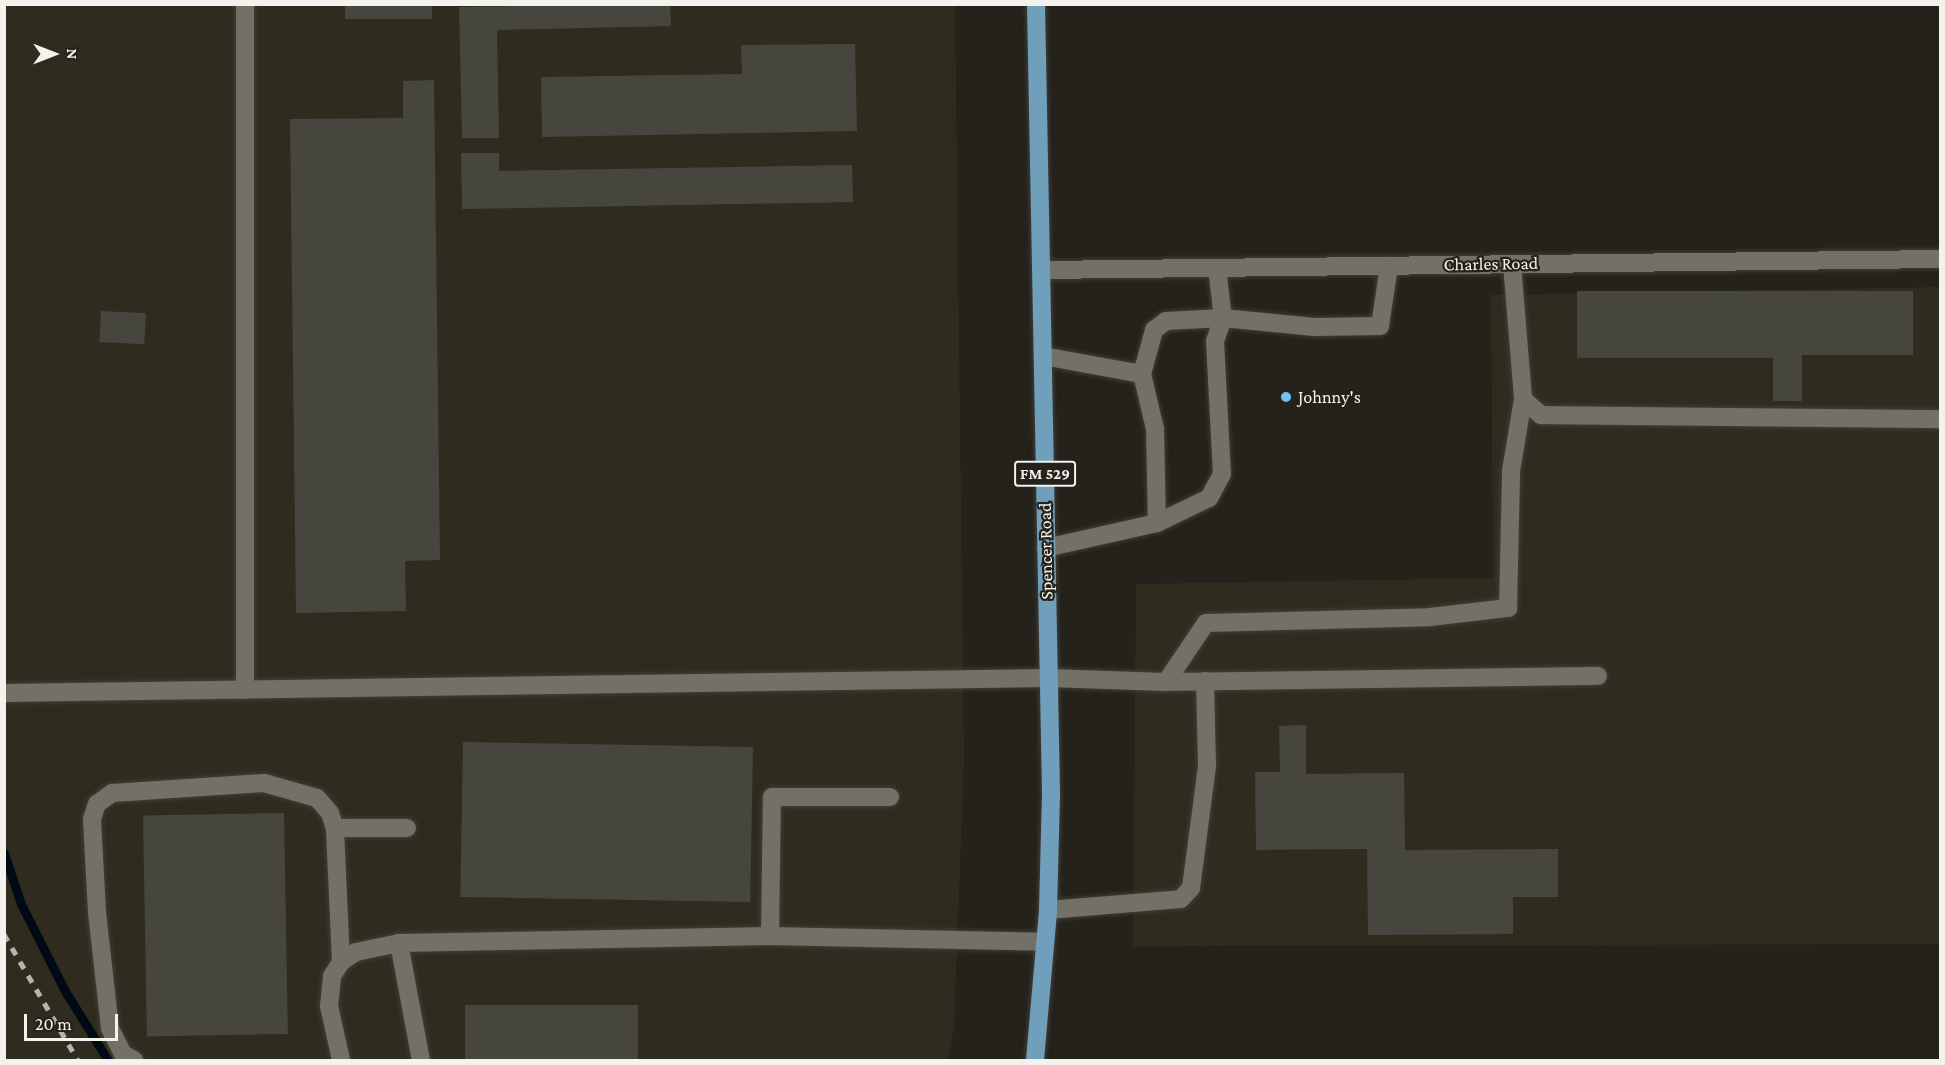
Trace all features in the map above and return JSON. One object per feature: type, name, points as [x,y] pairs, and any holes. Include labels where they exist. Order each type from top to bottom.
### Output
[{"type":"main road","name":"Spencer Road","points":[[1035,1060],[1047,910],[1048,678],[1036,4]]},
{"type":"street","points":[[245,4],[245,690]]},
{"type":"street","name":"Charles Road","points":[[1041,270],[1941,259]]},
{"type":"street","points":[[1166,682],[1206,623],[1430,617],[1509,608],[1511,471],[1523,399],[1512,264]]},
{"type":"street","points":[[1157,523],[1155,429],[1142,375],[1154,330],[1166,321],[1194,317],[1315,327],[1380,326],[1389,266]]},
{"type":"street","points":[[1046,548],[1157,523],[1209,498],[1222,474],[1215,341],[1222,318],[1217,268]]},
{"type":"street","points":[[1043,356],[1142,375]]},
{"type":"street","points":[[1523,399],[1541,415],[1941,419]]},
{"type":"street","points":[[4,693],[1048,678],[1166,682],[1598,676]]},
{"type":"street","points":[[1047,910],[1181,899],[1191,888],[1207,766],[1205,681]]},
{"type":"street","points":[[134,1060],[123,1054],[110,1028],[97,912],[92,819],[98,804],[111,793],[264,783],[317,798],[330,813],[335,828],[341,962]]},
{"type":"street","points":[[770,936],[772,797],[890,797]]},
{"type":"street","points":[[335,828],[407,828]]},
{"type":"street","points":[[341,1060],[329,1006],[332,976],[341,962],[356,952],[399,943],[770,936],[1045,942]]},
{"type":"street","points":[[399,943],[421,1060]]},
{"type":"shaded area","points":[[5,5],[955,5],[964,759],[954,1027],[948,1060],[5,1060]]},
{"type":"shaded area","points":[[1940,287],[1940,944],[1133,946],[1136,584],[1493,578],[1491,295]]},
{"type":"building","points":[[345,4],[432,4],[432,19],[345,19]]},
{"type":"building","points":[[670,4],[671,26],[497,30],[499,138],[462,138],[459,7]]},
{"type":"building","points":[[855,44],[857,131],[542,137],[541,77],[742,74],[741,45]]},
{"type":"building","points":[[434,80],[440,560],[405,561],[406,611],[296,613],[290,119],[403,118],[403,81]]},
{"type":"building","points":[[461,153],[499,153],[499,171],[852,165],[853,202],[462,209]]},
{"type":"building","points":[[1577,291],[1913,291],[1913,355],[1802,355],[1802,401],[1773,401],[1773,358],[1577,358]]},
{"type":"building","points":[[101,311],[146,313],[144,344],[99,342]]},
{"type":"building","points":[[1306,725],[1306,774],[1404,773],[1405,850],[1558,849],[1558,897],[1513,897],[1513,934],[1368,935],[1367,849],[1256,850],[1255,772],[1280,772],[1279,726]]},
{"type":"building","points":[[463,742],[753,747],[750,902],[460,897]]},
{"type":"building","points":[[284,813],[288,1034],[147,1036],[143,815]]},
{"type":"building","points":[[465,1005],[638,1005],[638,1060],[465,1060]]},
{"type":"waterway","points":[[4,853],[21,904],[65,991],[108,1060]]},
{"type":"railway","points":[[4,934],[78,1060]]},
{"type":"place","name":"Johnny's","points":[[1286,397]]}]
